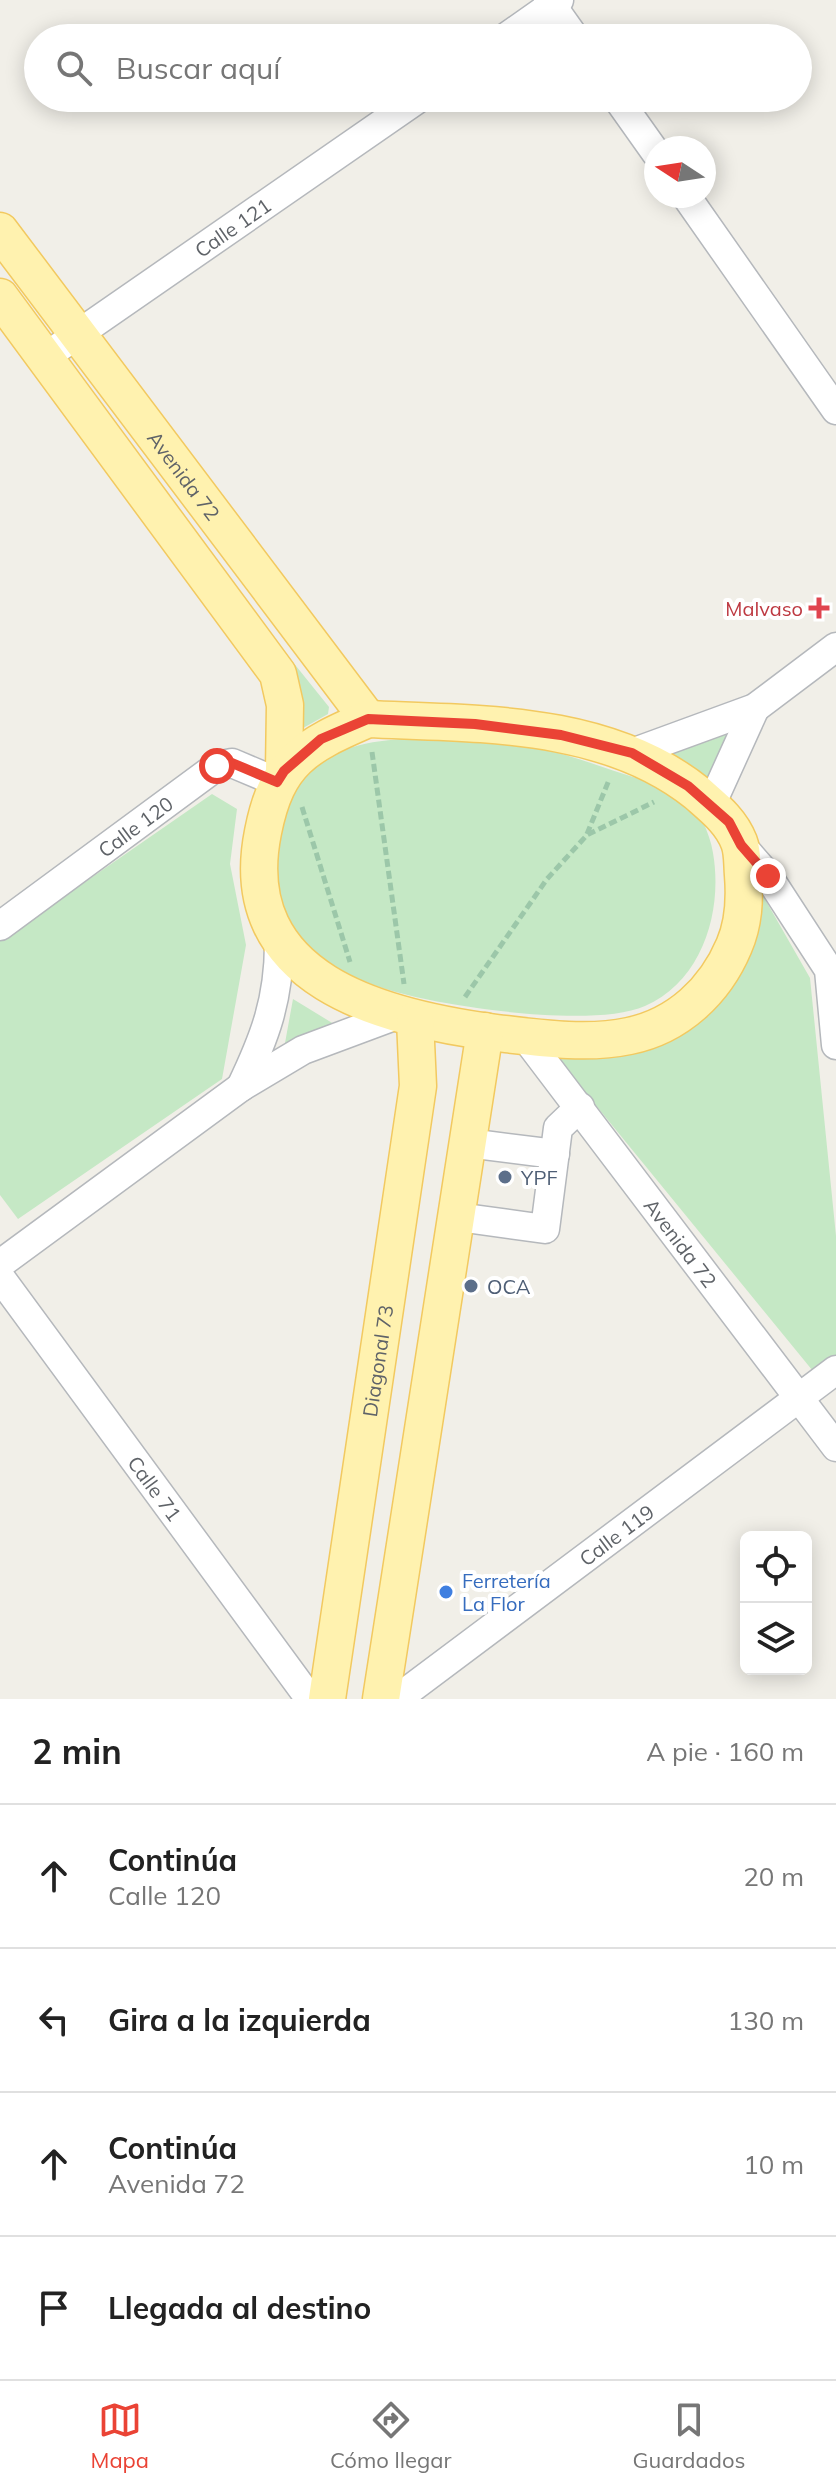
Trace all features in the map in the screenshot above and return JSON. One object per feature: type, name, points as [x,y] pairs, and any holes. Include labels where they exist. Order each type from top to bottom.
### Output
[{"type":"main road","name":"Avenida 72","points":[[0,231],[368,719]]},
{"type":"main road","name":"Avenida 72","points":[[0,297],[278,674],[285,705],[281,776],[259,851],[261,894],[279,943]]},
{"type":"main road","points":[[279,943],[302,968],[322,983],[415,1020],[525,1037],[601,1040],[631,1036],[670,1021],[696,1002],[722,975],[738,937],[745,903],[741,845],[729,822],[700,796],[632,753],[561,735],[475,724],[368,719],[321,739],[281,776]]},
{"type":"main road","name":"Diagonal 73","points":[[327,1699],[418,1086],[415,1020]]},
{"type":"main road","points":[[381,1699],[485,1031]]},
{"type":"street","points":[[524,24],[553,2],[566,24]]},
{"type":"street","name":"Calle 121","points":[[45,357],[399,112]]},
{"type":"street","points":[[627,112],[644,136]]},
{"type":"street","points":[[694,208],[836,410]]},
{"type":"street","points":[[632,753],[755,708],[836,647]]},
{"type":"street","points":[[700,796],[755,708]]},
{"type":"street","name":"Calle 120","points":[[0,926],[217,766],[232,763],[281,776]]},
{"type":"street","points":[[741,845],[768,876],[832,973],[836,1045]]},
{"type":"street","points":[[241,1087],[264,1039],[276,998],[279,943]]},
{"type":"street","points":[[0,1264],[241,1087],[303,1050],[415,1020]]},
{"type":"street","name":"Avenida 72","points":[[525,1037],[836,1447]]},
{"type":"street","points":[[458,1217],[545,1229],[558,1128],[580,1107]]},
{"type":"street","points":[[468,1143],[555,1154]]},
{"type":"street","name":"Calle 71","points":[[0,1277],[310,1699]]},
{"type":"street","name":"Calle 119","points":[[397,1699],[836,1370]]},
{"type":"path","points":[[368,719],[405,995],[415,1020],[459,1005],[547,879],[587,835],[614,768],[632,753]]},
{"type":"path","points":[[281,776],[295,785],[354,975]]},
{"type":"path","points":[[587,835],[700,796]]},
{"type":"green space","points":[[288,656],[329,707],[328,714],[296,732],[300,696]]},
{"type":"green space","points":[[753,711],[711,802],[636,753]]},
{"type":"green space","points":[[439,737],[538,748],[689,791],[711,845],[715,897],[704,942],[682,980],[665,995],[629,1011],[586,1016],[538,1014],[458,1005],[394,991],[353,977],[311,950],[286,917],[277,899],[274,883],[280,820],[296,789],[311,771],[347,749],[389,740]]},
{"type":"green space","points":[[212,794],[237,809],[230,864],[246,945],[222,1079],[18,1219],[0,1195],[0,941]]},
{"type":"green space","points":[[762,894],[810,978],[836,1236],[836,1363],[817,1376],[558,1059],[629,1052],[734,981]]},
{"type":"green space","points":[[293,999],[347,1032],[281,1065]]},
{"type":"place","name":"Malvaso","points":[[819,608]]},
{"type":"place","name":"YPF","points":[[505,1177]]},
{"type":"place","name":"OCA","points":[[471,1286]]},
{"type":"place","name":"Ferretería La Flor","points":[[446,1592]]},
{"type":"route","points":[[217,766],[232,763],[277,782],[284,771],[321,739],[368,719],[475,724],[561,735],[632,753],[688,786],[729,822],[741,845],[768,876]]}]
